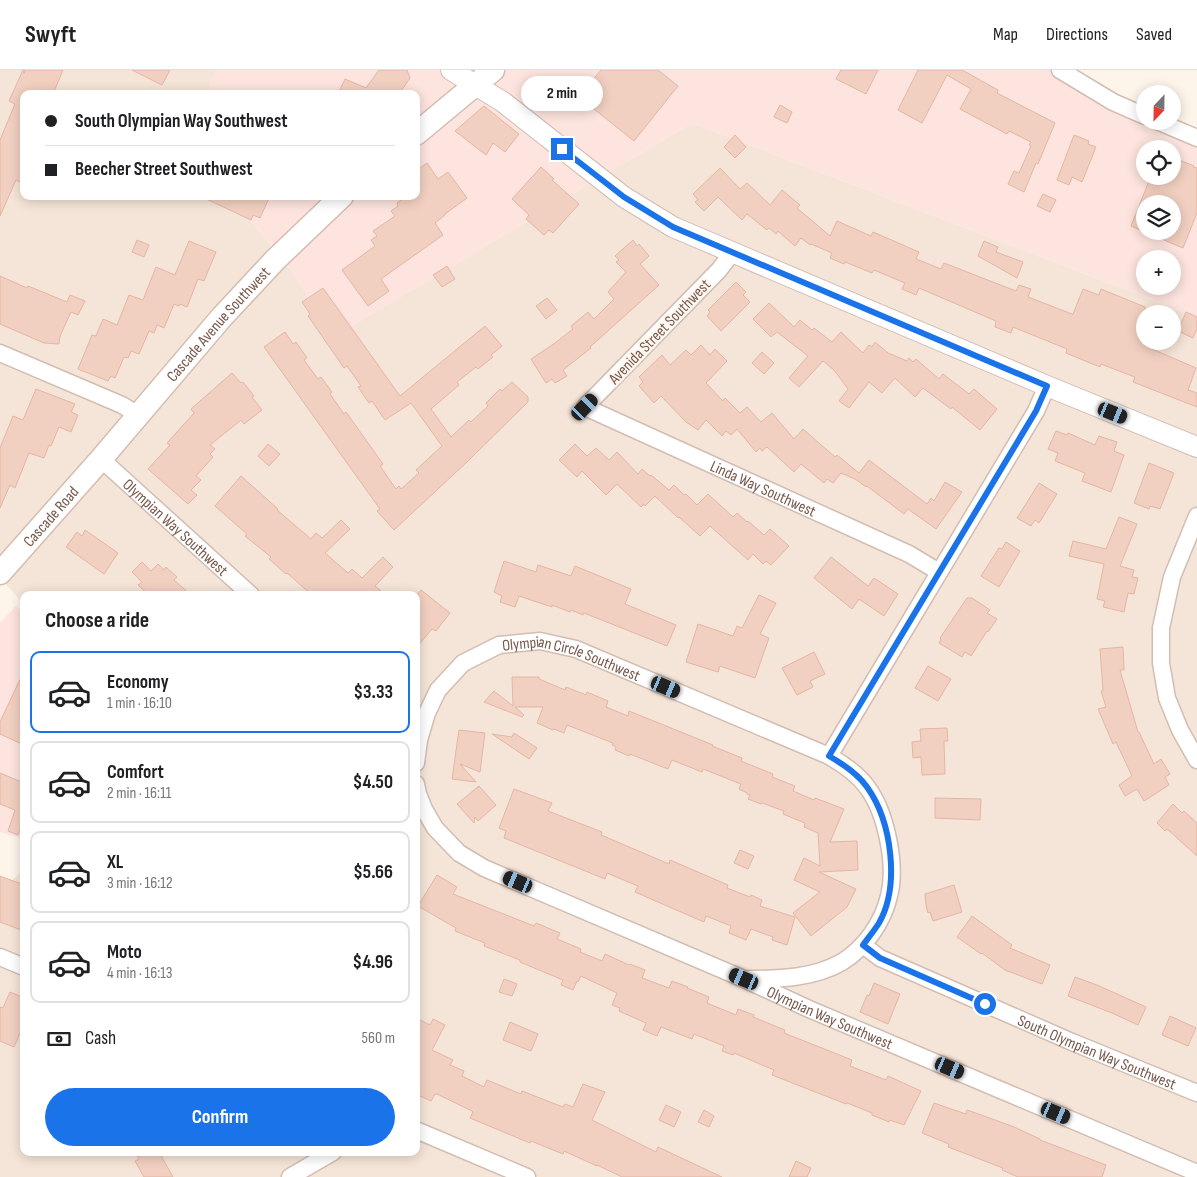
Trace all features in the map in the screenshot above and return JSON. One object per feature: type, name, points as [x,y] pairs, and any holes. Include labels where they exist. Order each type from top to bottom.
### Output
[{"type":"main road","points":[[420,131],[494,70]]},
{"type":"main road","name":"Cascade Avenue Southwest","points":[[101,459],[226,312],[274,260],[338,200]]},
{"type":"main road","name":"Cascade Road","points":[[0,573],[101,459]]},
{"type":"street","points":[[451,70],[503,102],[624,197],[673,227],[1047,386],[1197,447]]},
{"type":"street","points":[[1060,70],[1113,102],[1136,112]]},
{"type":"street","points":[[1178,130],[1197,138]]},
{"type":"street","name":"Avenida Street Southwest","points":[[585,407],[718,270],[732,253]]},
{"type":"street","points":[[0,353],[122,405],[138,415]]},
{"type":"street","points":[[829,756],[1036,411],[1047,386]]},
{"type":"street","name":"Linda Way Southwest","points":[[585,407],[909,554],[940,572]]},
{"type":"street","name":"Olympian Way Southwest","points":[[101,459],[247,591]]},
{"type":"street","points":[[1197,516],[1172,577],[1161,628],[1161,663],[1168,698],[1180,730],[1197,760]]},
{"type":"street","name":"Olympian Circle Southwest","points":[[420,737],[427,713],[438,690],[462,663],[499,645],[540,641],[576,649],[829,756],[849,768],[867,787],[880,809],[887,833],[892,870],[889,895],[879,922],[863,945],[842,962],[816,974],[776,979],[744,979]]},
{"type":"street","points":[[420,701],[438,690]]},
{"type":"street","name":"Olympian Way Southwest","points":[[420,799],[435,828],[459,853],[484,868],[1197,1173]]},
{"type":"street","name":"South Olympian Way Southwest","points":[[863,945],[880,958],[1197,1094]]},
{"type":"street","points":[[0,957],[20,964]]},
{"type":"street","points":[[420,1132],[527,1177]]},
{"type":"street","points":[[290,1177],[327,1156]]},
{"type":"shaded area","points":[[0,70],[216,70],[208,90],[20,90],[20,200],[232,200],[282,258],[335,336],[692,123],[1166,305],[1136,305],[1136,350],[1181,350],[1181,311],[1197,317],[1197,1177],[0,1177],[0,890],[20,873],[20,1156],[420,1156],[420,591],[20,591],[20,600],[0,577]]},
{"type":"shaded area","points":[[216,70],[1063,70],[1136,113],[1136,130],[1170,130],[1197,142],[1197,317],[1181,311],[1181,305],[1166,305],[1140,295],[1181,295],[1181,250],[1136,250],[1136,294],[692,123],[335,336],[282,258],[232,200],[420,200],[420,90],[208,90]]},
{"type":"shaded area","points":[[16,606],[20,610],[20,838],[0,832],[0,623]]},
{"type":"building","points":[[23,70],[24,74],[25,70],[63,70],[55,90],[20,90],[20,182],[16,180],[0,216],[0,140],[15,104],[9,101]]},
{"type":"building","points":[[132,70],[170,70],[162,85]]},
{"type":"building","points":[[379,70],[407,70],[410,78],[402,90],[340,90],[345,79],[366,88]]},
{"type":"building","points":[[601,70],[658,70],[678,86],[634,141],[579,97]]},
{"type":"building","points":[[841,70],[878,70],[866,94],[836,79]]},
{"type":"building","points":[[918,70],[962,70],[998,90],[997,93],[1055,123],[1024,192],[1008,184],[1014,171],[1019,173],[1031,142],[1009,131],[1007,134],[960,109],[971,89],[947,75],[922,123],[898,110]]},
{"type":"building","points":[[780,105],[792,112],[787,123],[774,117]]},
{"type":"building","points":[[484,106],[519,134],[505,152],[493,143],[486,155],[455,131]]},
{"type":"building","points":[[735,135],[746,147],[735,158],[724,147]]},
{"type":"building","points":[[1074,135],[1089,141],[1088,144],[1096,147],[1082,182],[1072,177],[1069,185],[1057,180]]},
{"type":"building","points":[[1181,161],[1197,168],[1197,213],[1183,248],[1164,240],[1181,240],[1181,195],[1143,195],[1147,185],[1181,185]]},
{"type":"building","points":[[427,163],[438,179],[448,172],[467,198],[435,223],[443,235],[381,279],[389,291],[368,306],[342,270],[375,246],[371,240],[377,236],[373,231],[395,216],[391,211],[398,206],[397,203],[401,200],[420,200],[420,168]]},
{"type":"building","points":[[541,167],[554,179],[552,180],[579,204],[553,233],[549,230],[544,235],[526,219],[529,215],[512,199]]},
{"type":"building","points":[[720,168],[740,189],[747,183],[770,205],[782,190],[800,205],[797,208],[830,236],[837,221],[871,236],[873,232],[919,252],[916,259],[941,269],[944,263],[1016,291],[1019,285],[1031,289],[1028,297],[1072,314],[1083,289],[1099,295],[1101,289],[1140,305],[1136,305],[1136,350],[1154,350],[1196,368],[1188,390],[1197,393],[1197,407],[1133,382],[1135,377],[1101,364],[1100,367],[1066,353],[1067,349],[1013,327],[1011,333],[995,327],[996,321],[919,288],[916,295],[902,289],[905,283],[874,270],[872,273],[830,258],[832,253],[810,245],[801,238],[795,246],[778,231],[776,234],[769,228],[767,230],[747,214],[742,220],[718,197],[704,211],[695,202],[698,200],[693,194]]},
{"type":"building","points":[[1043,194],[1056,200],[1050,212],[1037,206]]},
{"type":"building","points":[[208,200],[268,200],[260,218],[253,215],[251,220]]},
{"type":"building","points":[[1136,214],[1136,228],[1131,226]]},
{"type":"building","points":[[137,240],[149,245],[144,257],[132,252]]},
{"type":"building","points":[[633,240],[649,256],[640,264],[659,285],[591,348],[563,370],[567,376],[555,383],[552,379],[546,383],[531,359],[573,329],[571,326],[588,312],[594,319],[614,299],[608,292],[626,272],[616,262],[619,260],[615,256]]},
{"type":"building","points":[[189,241],[216,252],[204,281],[198,279],[187,307],[174,304],[164,328],[157,325],[154,333],[149,331],[139,354],[131,351],[128,358],[124,357],[115,378],[111,376],[108,381],[78,369],[92,335],[96,336],[103,319],[117,325],[129,295],[143,300],[156,267],[175,275]]},
{"type":"building","points":[[984,241],[998,247],[996,252],[1023,262],[1017,278],[978,256]]},
{"type":"building","points":[[447,266],[455,279],[442,287],[433,275]]},
{"type":"building","points":[[0,276],[67,302],[70,295],[85,301],[78,315],[71,312],[60,336],[59,344],[44,343],[0,324]]},
{"type":"building","points":[[736,282],[746,292],[743,295],[750,302],[721,331],[707,316],[710,312],[708,310]]},
{"type":"building","points":[[323,288],[400,396],[485,326],[502,346],[491,355],[493,357],[478,369],[476,367],[457,382],[459,385],[431,409],[451,437],[488,406],[486,403],[500,389],[502,391],[512,382],[528,397],[528,402],[394,530],[377,511],[380,509],[264,347],[285,332],[293,344],[296,342],[307,358],[304,360],[318,379],[321,377],[332,392],[330,394],[344,414],[346,412],[383,464],[380,466],[396,489],[399,486],[401,489],[419,473],[416,470],[442,446],[411,403],[385,420],[372,401],[369,403],[358,387],[361,386],[347,366],[344,368],[308,316],[310,314],[302,302]]},
{"type":"building","points":[[547,298],[557,310],[546,319],[536,306]]},
{"type":"building","points":[[769,303],[794,327],[800,320],[832,342],[841,332],[863,353],[869,345],[872,347],[875,342],[888,353],[907,361],[909,358],[913,362],[916,359],[939,379],[943,374],[969,394],[974,389],[997,409],[980,430],[952,407],[951,409],[923,388],[915,397],[895,378],[882,393],[869,382],[849,408],[839,401],[848,389],[834,370],[823,361],[799,387],[789,378],[808,356],[777,332],[771,337],[753,319]]},
{"type":"building","points":[[1186,312],[1197,317],[1197,329],[1193,338],[1181,332],[1181,324]]},
{"type":"building","points":[[701,345],[710,355],[715,349],[727,361],[706,383],[723,401],[725,398],[740,413],[747,407],[761,422],[772,413],[794,439],[803,429],[835,457],[837,455],[859,473],[869,460],[927,504],[931,498],[934,501],[945,482],[962,492],[936,529],[908,509],[904,514],[867,486],[841,473],[833,483],[827,479],[824,483],[801,464],[794,472],[767,447],[762,451],[760,448],[756,452],[737,429],[731,435],[726,431],[722,436],[706,420],[698,430],[686,422],[661,396],[654,403],[639,386],[643,382],[639,377],[662,355],[670,365],[686,350],[691,355]]},
{"type":"building","points":[[762,352],[774,363],[764,374],[752,363]]},
{"type":"building","points":[[232,373],[241,383],[243,382],[262,410],[244,424],[241,420],[210,445],[215,449],[210,454],[213,457],[196,476],[201,480],[191,490],[197,495],[188,504],[148,469],[170,445],[167,443],[194,413],[191,409]]},
{"type":"building","points":[[36,389],[75,404],[71,412],[78,415],[71,432],[59,427],[44,458],[29,453],[15,488],[10,485],[0,508],[0,448],[13,416],[23,420]]},
{"type":"building","points":[[1056,431],[1067,435],[1068,433],[1095,445],[1099,436],[1117,442],[1114,451],[1124,455],[1111,492],[1082,481],[1085,473],[1055,461],[1058,453],[1048,449]]},
{"type":"building","points":[[268,444],[280,454],[269,466],[258,456]]},
{"type":"building","points":[[575,444],[587,456],[596,448],[609,460],[617,452],[638,474],[642,469],[669,490],[674,485],[697,505],[708,494],[733,517],[737,513],[764,535],[770,529],[789,546],[771,565],[766,561],[763,564],[753,554],[748,560],[710,526],[700,536],[655,496],[645,506],[644,504],[641,507],[617,484],[606,495],[582,471],[577,477],[559,460]]},
{"type":"building","points":[[1149,463],[1174,473],[1160,509],[1150,506],[1149,509],[1134,503]]},
{"type":"building","points":[[241,476],[311,539],[316,533],[322,538],[341,520],[350,529],[325,553],[348,573],[352,569],[362,578],[383,557],[393,567],[375,586],[381,591],[307,591],[269,559],[271,557],[245,536],[247,534],[215,506]]},
{"type":"building","points":[[1039,483],[1057,494],[1039,523],[1035,520],[1031,526],[1017,518]]},
{"type":"building","points":[[1119,517],[1137,524],[1120,566],[1134,570],[1132,577],[1138,578],[1134,594],[1128,593],[1124,612],[1103,607],[1105,601],[1097,599],[1104,564],[1069,556],[1073,541],[1106,549]]},
{"type":"building","points":[[85,530],[118,553],[104,574],[66,547],[77,532],[82,536]]},
{"type":"building","points":[[1006,542],[1020,551],[999,587],[981,576],[999,548],[1002,549]]},
{"type":"building","points":[[831,557],[868,586],[874,578],[898,594],[884,616],[859,599],[852,609],[814,578]]},
{"type":"building","points":[[504,561],[536,572],[538,565],[571,576],[575,566],[631,589],[625,604],[676,625],[667,646],[584,613],[583,615],[571,610],[570,612],[519,596],[515,607],[500,602],[502,596],[494,592]]},
{"type":"building","points":[[142,562],[151,571],[158,564],[164,570],[166,567],[177,577],[174,580],[186,591],[145,591],[138,585],[142,582],[132,572]]},
{"type":"building","points":[[421,590],[450,613],[436,631],[432,629],[420,643]]},
{"type":"building","points":[[759,595],[776,603],[760,634],[769,638],[755,678],[720,666],[718,672],[686,662],[698,624],[733,636],[737,626],[742,628]]},
{"type":"building","points":[[967,598],[972,598],[990,610],[987,613],[997,619],[971,656],[965,652],[962,657],[939,643],[940,638]]},
{"type":"building","points":[[1123,647],[1124,670],[1120,670],[1138,732],[1154,764],[1161,759],[1170,774],[1165,777],[1169,785],[1144,801],[1137,789],[1125,796],[1119,785],[1132,776],[1116,742],[1113,744],[1098,709],[1106,707],[1101,691],[1103,690],[1100,649]]},
{"type":"building","points":[[814,652],[825,674],[810,681],[813,687],[797,695],[782,668]]},
{"type":"building","points":[[928,666],[951,679],[938,701],[915,688]]},
{"type":"building","points":[[512,677],[539,677],[539,679],[565,690],[566,687],[586,695],[587,692],[608,701],[606,707],[628,716],[629,711],[713,745],[742,758],[741,761],[773,774],[772,777],[795,786],[793,791],[844,809],[830,842],[857,841],[858,870],[819,872],[856,889],[847,907],[811,936],[793,913],[820,892],[794,880],[804,858],[820,866],[818,833],[804,827],[805,823],[783,814],[784,811],[748,799],[750,795],[739,789],[741,784],[703,769],[702,772],[672,760],[668,769],[615,750],[616,747],[612,745],[613,743],[567,725],[564,733],[537,723],[543,707],[515,707],[524,715],[522,717],[484,702],[494,691],[513,706]]},
{"type":"building","points":[[20,680],[20,743],[0,734],[0,722]]},
{"type":"building","points":[[947,728],[948,741],[944,741],[945,774],[922,775],[921,757],[913,758],[912,742],[921,741],[920,729]]},
{"type":"building","points":[[459,730],[485,733],[480,772],[460,764],[476,782],[452,779]]},
{"type":"building","points":[[514,733],[537,748],[529,759],[492,734],[512,737]]},
{"type":"building","points":[[0,773],[20,781],[20,830],[18,835],[8,831],[15,810],[0,804]]},
{"type":"building","points":[[479,786],[496,805],[478,821],[475,817],[474,823],[457,804]]},
{"type":"building","points":[[514,789],[552,803],[548,811],[602,832],[601,835],[669,864],[670,860],[728,885],[727,888],[750,897],[751,895],[762,900],[760,906],[795,917],[787,945],[772,940],[773,937],[751,929],[746,940],[729,933],[731,926],[706,916],[704,922],[635,892],[638,886],[607,873],[605,879],[504,838],[506,831],[499,828]]},
{"type":"building","points":[[935,798],[981,799],[980,820],[935,818]]},
{"type":"building","points":[[1173,804],[1197,823],[1197,856],[1167,829],[1165,831],[1157,823]]},
{"type":"building","points":[[740,850],[754,856],[748,869],[734,863]]},
{"type":"building","points":[[437,875],[457,887],[453,894],[534,926],[536,923],[560,933],[557,939],[581,949],[580,952],[602,961],[605,954],[645,970],[642,978],[669,988],[672,981],[688,987],[709,997],[707,1003],[736,1015],[738,1009],[754,1015],[753,1017],[785,1030],[784,1033],[852,1060],[850,1066],[886,1080],[888,1076],[921,1091],[904,1125],[890,1120],[889,1122],[872,1115],[872,1113],[772,1075],[774,1070],[734,1053],[733,1055],[722,1051],[724,1046],[694,1034],[692,1039],[661,1027],[657,1036],[643,1030],[646,1023],[619,1011],[620,1008],[612,1005],[617,993],[581,976],[573,990],[561,985],[563,980],[484,946],[485,943],[455,931],[456,928],[420,907],[420,903]]},
{"type":"building","points":[[0,876],[20,884],[20,930],[0,922]]},
{"type":"building","points":[[954,885],[962,912],[933,921],[930,912],[928,913],[925,894]]},
{"type":"building","points":[[972,916],[1012,945],[1010,948],[1050,965],[1042,984],[1005,970],[957,937]]},
{"type":"building","points":[[1075,977],[1146,1007],[1138,1025],[1068,996]]},
{"type":"building","points":[[504,979],[517,984],[512,996],[499,992]]},
{"type":"building","points":[[874,983],[900,994],[888,1024],[860,1012]]},
{"type":"building","points":[[10,992],[20,996],[20,1033],[14,1047],[0,1041],[0,1007],[3,1008]]},
{"type":"building","points":[[1170,1016],[1196,1028],[1188,1046],[1162,1035]]},
{"type":"building","points":[[433,1019],[445,1025],[432,1050],[453,1060],[450,1065],[464,1071],[462,1076],[484,1087],[487,1080],[521,1094],[522,1091],[563,1107],[565,1104],[573,1107],[583,1084],[605,1092],[592,1120],[656,1152],[658,1147],[722,1177],[622,1177],[564,1151],[563,1154],[531,1141],[530,1143],[470,1118],[472,1111],[437,1094],[435,1094],[431,1101],[420,1096],[420,1020],[430,1025]]},
{"type":"building","points":[[510,1022],[538,1034],[531,1051],[503,1040]]},
{"type":"building","points":[[934,1103],[966,1114],[967,1110],[987,1117],[1014,1127],[1040,1140],[1106,1165],[1102,1177],[1018,1177],[1002,1170],[1003,1168],[948,1147],[949,1144],[922,1133]]},
{"type":"building","points":[[666,1105],[681,1112],[674,1127],[659,1120]]},
{"type":"building","points":[[704,1110],[714,1116],[709,1127],[698,1122]]},
{"type":"building","points":[[137,1156],[161,1156],[173,1177],[144,1177],[135,1161],[139,1159]]},
{"type":"building","points":[[796,1161],[811,1168],[807,1177],[789,1177]]},
{"type":"route","points":[[562,149],[624,197],[673,227],[1047,386],[1036,411],[829,756],[849,768],[867,787],[880,809],[887,833],[892,870],[889,895],[879,922],[863,945],[880,958],[985,1004]]}]
